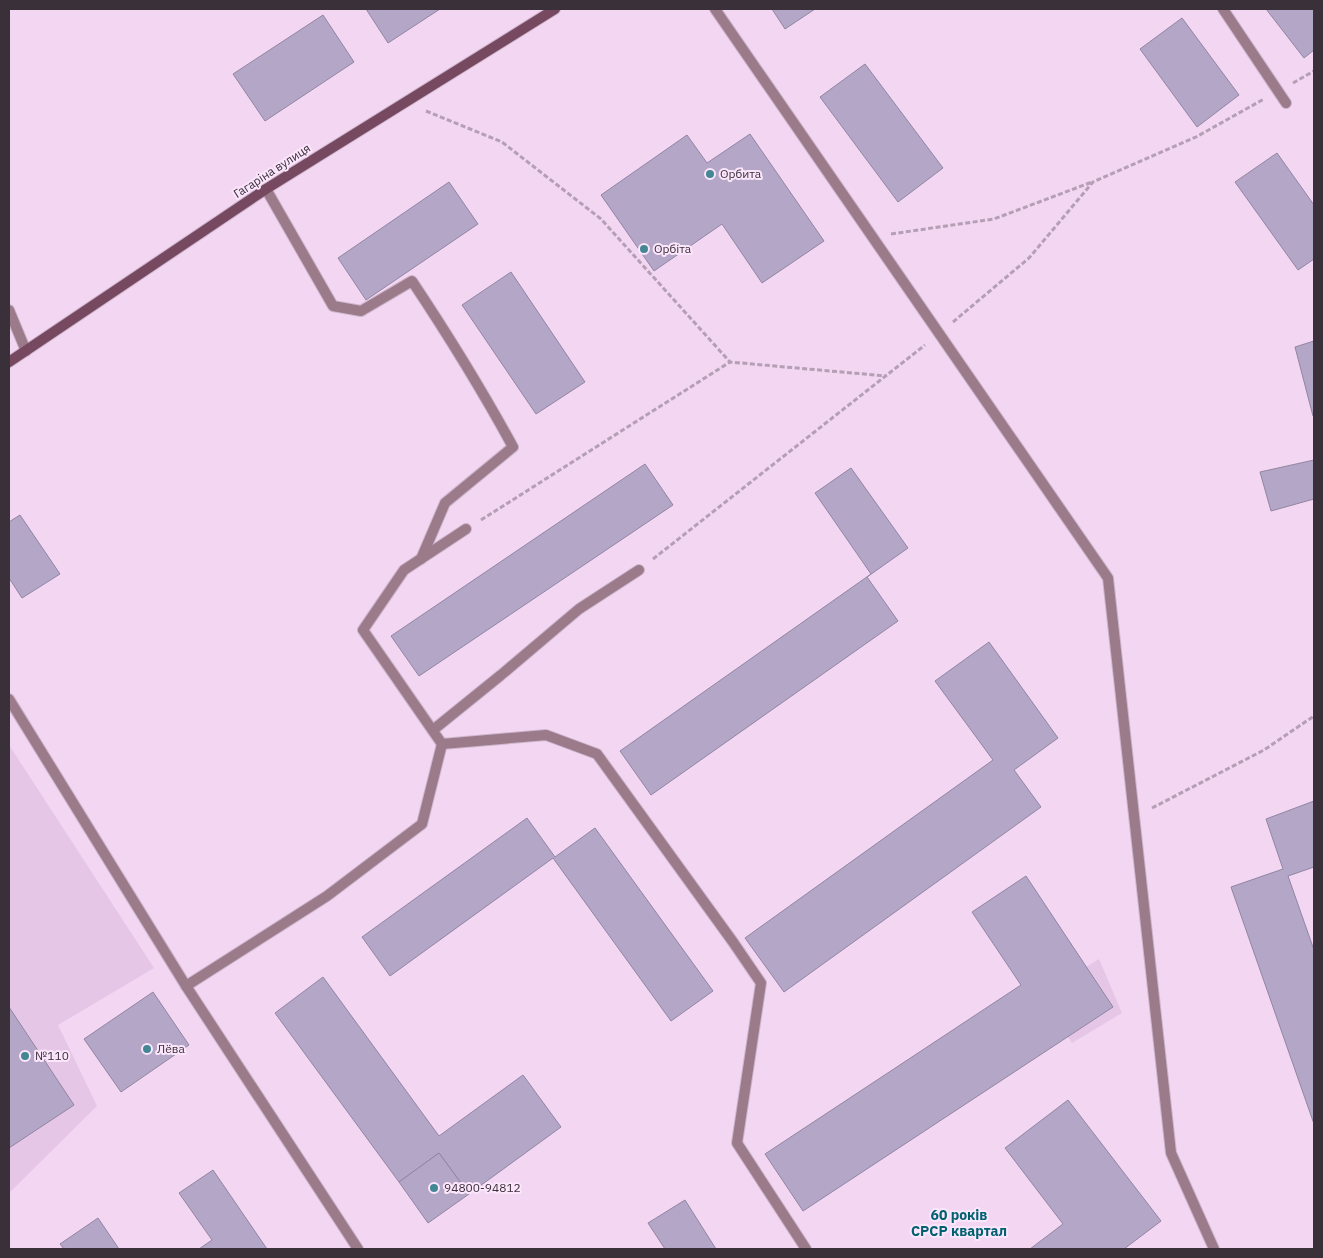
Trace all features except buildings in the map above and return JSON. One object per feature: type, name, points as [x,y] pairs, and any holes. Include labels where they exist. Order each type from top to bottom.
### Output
[{"type":"main road","name":"Гагаріна вулиця","points":[[9,362],[266,189],[555,9]]},
{"type":"street","points":[[715,9],[1108,578],[1171,1153],[1214,1249]]},
{"type":"street","points":[[1223,9],[1286,102]]},
{"type":"street","points":[[266,189],[333,306],[361,311],[412,281],[454,343],[513,447],[446,503],[421,559]]},
{"type":"street","points":[[9,310],[26,351]]},
{"type":"street","points":[[186,986],[327,896],[422,824],[442,744],[363,630],[404,570],[466,529]]},
{"type":"street","points":[[433,730],[579,609],[639,570]]},
{"type":"street","points":[[9,699],[186,986],[358,1249]]},
{"type":"street","points":[[442,744],[546,735],[597,754],[728,934],[761,984],[737,1143],[806,1249]]},
{"type":"path","points":[[1289,85],[1314,71]]},
{"type":"path","points":[[872,236],[994,219],[1092,182],[1196,137],[1272,94]]},
{"type":"path","points":[[405,103],[502,142],[601,219],[730,362]]},
{"type":"path","points":[[639,570],[940,334],[1029,258],[1092,182]]},
{"type":"path","points":[[466,529],[730,362],[886,376]]},
{"type":"path","points":[[1134,817],[1264,750],[1314,716]]},
{"type":"shaded area","points":[[9,745],[154,968],[58,1025],[97,1106],[9,1193]]},
{"type":"shaded area","points":[[1099,959],[1122,1013],[1072,1043],[1058,1022],[1073,975]]},
{"type":"place","name":"Орбита","points":[[710,174]]},
{"type":"place","name":"Орбіта","points":[[644,249]]},
{"type":"place","name":"Лёва","points":[[147,1049]]},
{"type":"place","name":"№110","points":[[25,1056]]},
{"type":"place","name":"94800-94812","points":[[434,1188]]},
{"type":"district","name":"60 років СРСР квартал","points":[[959,1224]]}]
